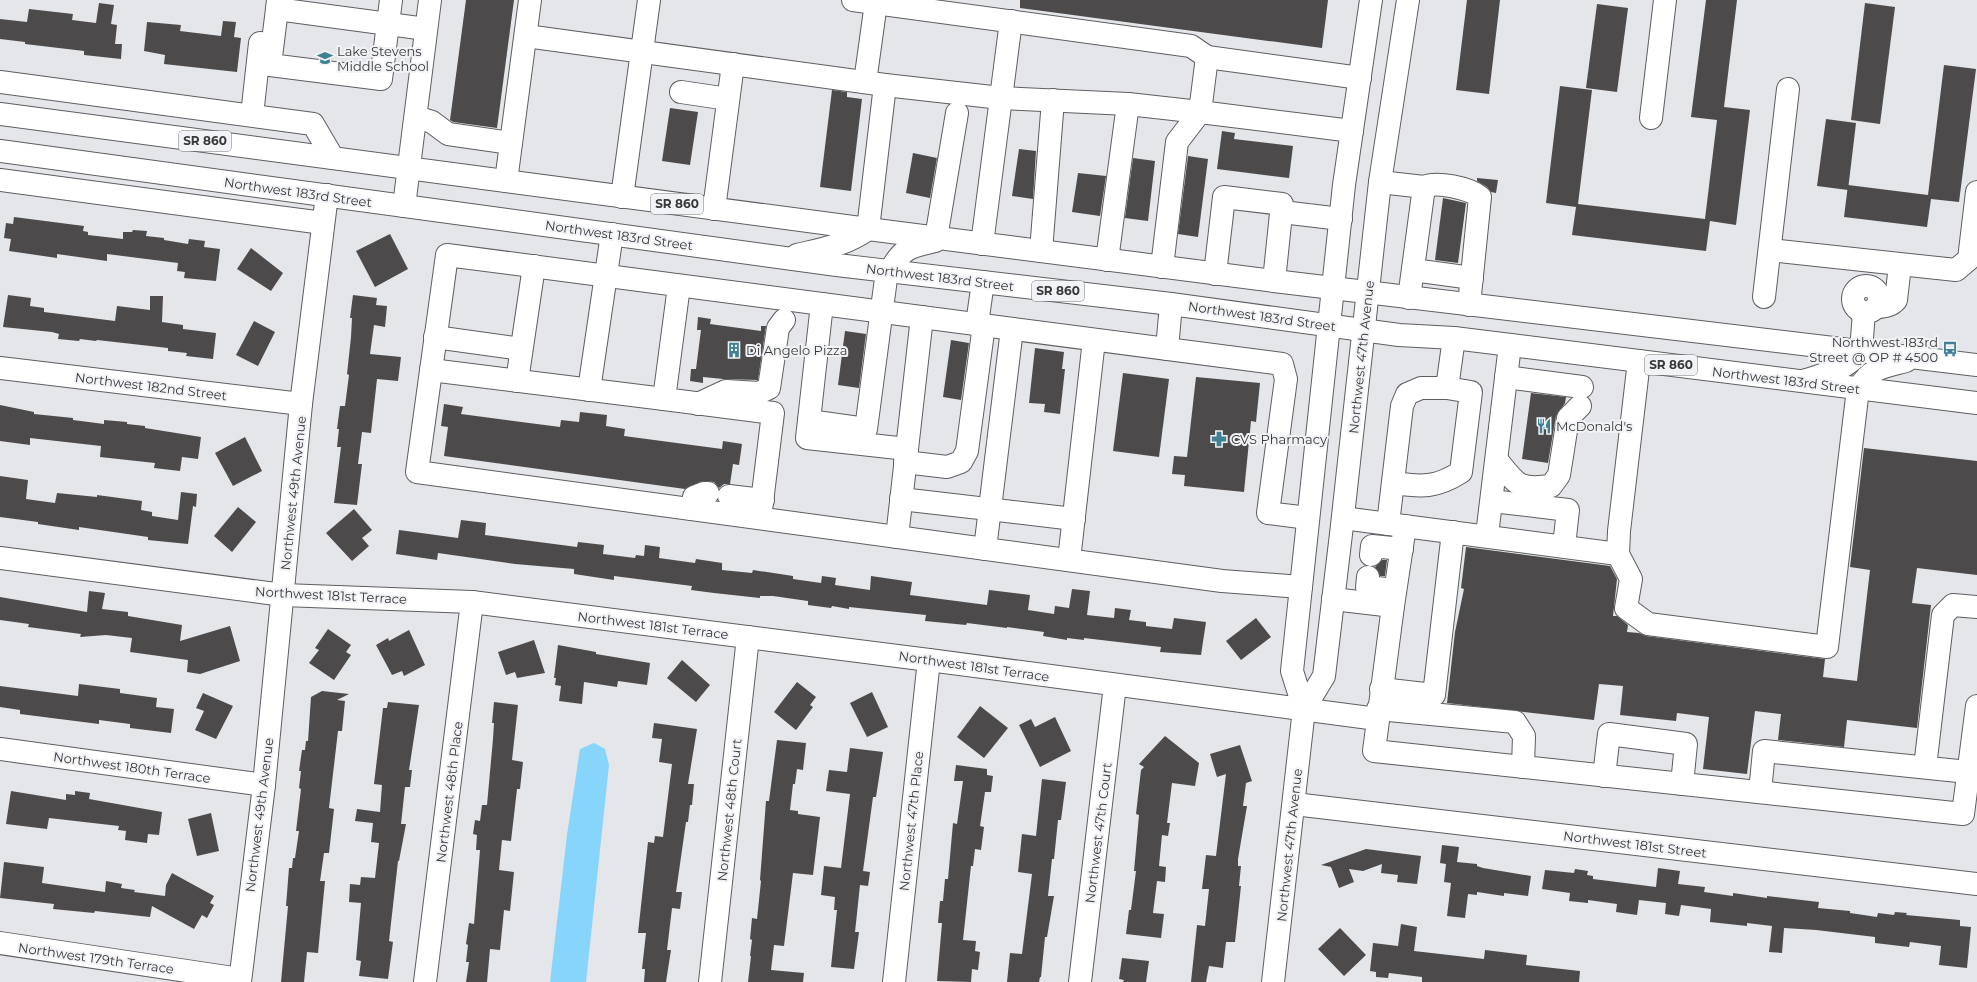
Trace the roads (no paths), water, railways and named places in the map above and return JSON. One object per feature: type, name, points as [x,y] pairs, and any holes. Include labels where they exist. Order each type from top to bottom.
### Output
[{"type":"main road","points":[[273,3],[270,65],[381,79],[391,0]]},
{"type":"main road","points":[[404,206],[430,0]]},
{"type":"main road","points":[[506,181],[530,0]]},
{"type":"main road","points":[[622,196],[649,0]]},
{"type":"main road","points":[[854,0],[1191,46],[1207,57],[1360,78]]},
{"type":"main road","name":"Northwest 47th Avenue","points":[[1273,982],[1304,709],[1292,671],[1340,219],[1372,0]]},
{"type":"main road","name":"Northwest 47th Avenue","points":[[1304,709],[1324,676],[1365,330],[1380,182],[1408,0]]},
{"type":"main road","points":[[1651,118],[1665,0]]},
{"type":"main road","points":[[273,3],[388,24],[426,28]]},
{"type":"main road","points":[[252,115],[273,3]]},
{"type":"main road","points":[[786,258],[840,244],[856,238],[868,229],[875,83],[876,3]]},
{"type":"main road","points":[[982,244],[1011,21]]},
{"type":"main road","points":[[526,36],[875,83],[1001,98],[1128,104],[1352,131]]},
{"type":"main road","points":[[1162,267],[1177,142],[1200,112],[1207,57]]},
{"type":"main road","points":[[714,209],[733,64]]},
{"type":"main road","points":[[0,82],[313,124],[333,158]]},
{"type":"main road","points":[[1764,297],[1788,89]]},
{"type":"main road","points":[[681,92],[728,99]]},
{"type":"main road","points":[[1041,251],[1052,100]]},
{"type":"main road","points":[[1107,260],[1128,104]]},
{"type":"main road","points":[[809,421],[866,428],[889,271],[898,256],[910,248],[940,239],[957,112]]},
{"type":"main road","name":"SR 860","points":[[0,114],[940,239],[1215,274],[1977,365]]},
{"type":"main road","points":[[416,117],[432,122],[448,134],[511,143]]},
{"type":"main road","name":"Northwest 183rd Street","points":[[0,151],[786,258],[1171,304],[1400,335],[1454,338],[1977,404]]},
{"type":"main road","points":[[0,180],[323,223]]},
{"type":"main road","points":[[1380,182],[1424,187],[1430,185],[1467,189],[1480,198],[1469,305]]},
{"type":"main road","points":[[1409,298],[1424,187]]},
{"type":"main road","points":[[1770,250],[1956,270],[1969,259],[1977,192]]},
{"type":"main road","name":"Northwest 49th Avenue","points":[[240,980],[264,785],[301,404],[327,196]]},
{"type":"main road","points":[[1215,274],[1224,197],[1282,204],[1274,281]]},
{"type":"main road","points":[[1282,212],[1340,219]]},
{"type":"main road","points":[[589,390],[612,234]]},
{"type":"main road","points":[[762,509],[692,509],[417,472],[447,255],[679,286],[786,310],[822,304],[1282,364],[1286,379],[1268,513],[1308,518]]},
{"type":"main road","points":[[1865,261],[1862,286],[1854,292],[1853,300],[1857,308],[1870,310],[1884,307],[1896,300],[1900,265]]},
{"type":"main road","points":[[517,381],[534,266]]},
{"type":"main road","points":[[1413,270],[1472,278]]},
{"type":"main road","points":[[822,304],[807,438],[906,456],[947,467],[961,462],[967,451],[981,325],[983,282]]},
{"type":"main road","points":[[664,399],[679,286]]},
{"type":"main road","points":[[1168,349],[1171,304]]},
{"type":"main road","points":[[698,404],[726,391],[759,393],[769,388],[778,328],[786,310]]},
{"type":"main road","points":[[762,509],[786,310]]},
{"type":"main road","points":[[1799,382],[1841,368],[1853,361],[1860,351],[1870,310]]},
{"type":"main road","points":[[897,537],[922,317]]},
{"type":"main road","points":[[985,549],[1012,329]]},
{"type":"main road","points":[[435,337],[521,349]]},
{"type":"main road","points":[[1447,388],[1454,338]]},
{"type":"main road","points":[[1069,560],[1094,340]]},
{"type":"main road","points":[[1487,535],[1510,345]]},
{"type":"main road","points":[[1638,361],[1619,531],[1618,554],[1631,579],[1626,608],[1648,624],[1827,647],[1858,389],[1864,380],[1878,368],[1919,358]]},
{"type":"main road","name":"Northwest 182nd Street","points":[[0,368],[301,404]]},
{"type":"main road","points":[[431,370],[774,413]]},
{"type":"main road","points":[[1496,460],[1515,482],[1530,488],[1551,486],[1559,475],[1568,418],[1581,396],[1506,376]]},
{"type":"main road","points":[[1394,483],[1422,486],[1440,483],[1462,472],[1471,392],[1447,388],[1421,388],[1407,394],[1402,406],[1394,483],[1397,525],[1402,549],[1379,706],[1374,751],[1963,814],[1977,706]]},
{"type":"main road","points":[[692,509],[694,497],[704,493],[718,494],[762,509],[897,537],[1222,581],[1301,587]]},
{"type":"main road","points":[[901,499],[1074,519]]},
{"type":"main road","points":[[1492,501],[1568,510],[1564,546]]},
{"type":"main road","points":[[1343,518],[1487,535],[1618,554]]},
{"type":"main road","points":[[1379,706],[1434,695],[1453,532]]},
{"type":"main road","points":[[1371,555],[1372,546],[1402,549]]},
{"type":"main road","name":"Northwest 181st Terrace","points":[[0,558],[283,595],[472,602],[1304,709],[1379,706]]},
{"type":"main road","points":[[1368,577],[1367,587],[1394,598]]},
{"type":"main road","points":[[1333,599],[1394,598]]},
{"type":"main road","name":"Northwest 48th Place","points":[[425,982],[472,602]]},
{"type":"main road","points":[[1925,768],[1943,615],[1954,605],[1977,607]]},
{"type":"main road","name":"Northwest 48th Court","points":[[710,982],[748,637]]},
{"type":"main road","name":"Northwest 47th Place","points":[[894,982],[929,660]]},
{"type":"main road","name":"Northwest 47th Court","points":[[1080,982],[1115,685]]},
{"type":"main road","points":[[1379,706],[1515,722],[1524,736],[1523,767]]},
{"type":"main road","points":[[1604,776],[1609,734],[1686,744],[1682,784]]},
{"type":"main road","name":"Northwest 180th Terrace","points":[[0,749],[264,785]]},
{"type":"main road","points":[[1760,792],[1764,751],[1968,772]]},
{"type":"main road","name":"Northwest 181st Street","points":[[1294,804],[1977,884]]},
{"type":"main road","name":"Northwest 179th Terrace","points":[[0,944],[240,980]]},
{"type":"water","points":[[594,743],[605,749],[609,765],[586,982],[550,982],[567,835],[580,749]]},
{"type":"place","name":"Lake Stevens Middle School","points":[[325,58]]},
{"type":"place","name":"Northwest 183rd Street @ OP # 4500","points":[[1950,349]]},
{"type":"place","name":"Di Angelo Pizza","points":[[734,350]]},
{"type":"place","name":"McDonald's","points":[[1544,426]]},
{"type":"place","name":"CVS Pharmacy","points":[[1219,439]]}]
